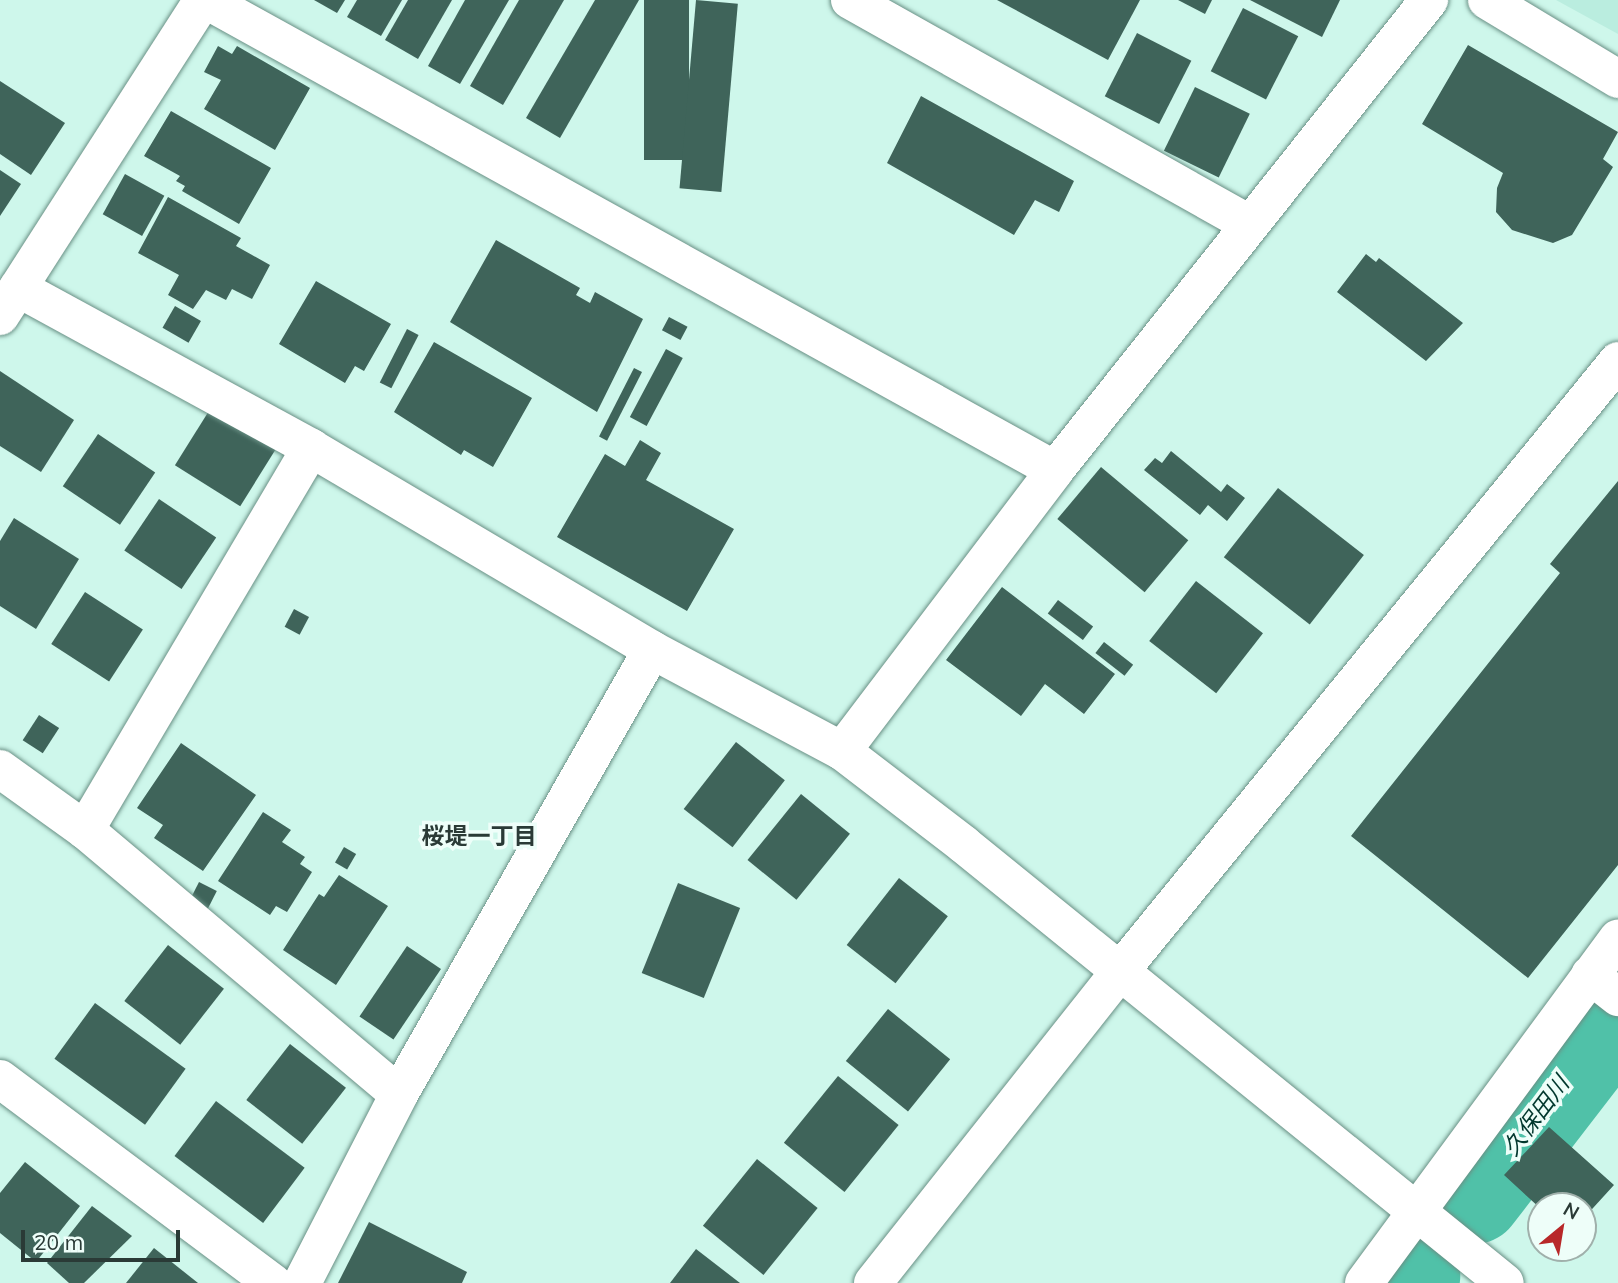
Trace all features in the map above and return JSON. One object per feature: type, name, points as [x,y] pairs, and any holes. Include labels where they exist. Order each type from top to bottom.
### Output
[{"type":"street","points":[[1055,470],[204,0],[9,302],[311,448],[652,650],[842,751],[1121,970],[1505,1283]]},
{"type":"street","points":[[850,0],[1249,225]]},
{"type":"street","points":[[842,751],[1055,470],[1429,0]]},
{"type":"street","points":[[1487,0],[1618,79]]},
{"type":"street","points":[[873,1283],[1121,970],[1618,361]]},
{"type":"street","points":[[85,830],[311,448]]},
{"type":"street","points":[[302,1283],[399,1094],[652,650]]},
{"type":"street","points":[[0,769],[85,830],[399,1094]]},
{"type":"street","points":[[1364,1283],[1604,986],[1618,939]]},
{"type":"street","points":[[0,1079],[273,1283]]},
{"type":"shaded area","points":[[1556,0],[1618,0],[1618,34]]},
{"type":"building","points":[[314,0],[345,0],[337,13]]},
{"type":"building","points":[[357,0],[402,0],[381,36],[347,17]]},
{"type":"building","points":[[408,0],[452,0],[418,59],[385,40]]},
{"type":"building","points":[[465,0],[509,0],[460,84],[428,66]]},
{"type":"building","points":[[519,0],[564,0],[503,105],[470,86]]},
{"type":"building","points":[[595,0],[639,0],[560,138],[526,118]]},
{"type":"building","points":[[644,0],[689,0],[689,160],[644,160]]},
{"type":"building","points":[[696,0],[738,4],[721,192],[680,188]]},
{"type":"building","points":[[997,0],[1140,0],[1108,60]]},
{"type":"building","points":[[1178,0],[1212,0],[1205,14]]},
{"type":"building","points":[[1250,0],[1340,0],[1322,37]]},
{"type":"building","points":[[1243,8],[1298,36],[1266,99],[1211,71]]},
{"type":"building","points":[[1137,33],[1191,61],[1159,124],[1105,96]]},
{"type":"building","points":[[1468,45],[1618,132],[1603,159],[1613,167],[1572,235],[1553,243],[1512,230],[1496,212],[1497,188],[1503,173],[1422,124]]},
{"type":"building","points":[[218,46],[232,54],[237,46],[310,88],[275,150],[204,109],[221,80],[204,72]]},
{"type":"building","points":[[0,81],[65,123],[31,175],[0,154]]},
{"type":"building","points":[[1195,87],[1250,114],[1219,178],[1164,151]]},
{"type":"building","points":[[921,96],[1074,181],[1059,212],[1035,200],[1014,235],[887,163]]},
{"type":"building","points":[[171,111],[271,168],[239,224],[182,191],[185,186],[176,181],[180,176],[144,156]]},
{"type":"building","points":[[0,170],[21,184],[0,216]]},
{"type":"building","points":[[125,174],[164,196],[142,236],[103,214]]},
{"type":"building","points":[[168,197],[241,238],[236,246],[270,265],[252,299],[232,289],[226,300],[206,290],[193,309],[168,295],[179,275],[138,253]]},
{"type":"building","points":[[496,240],[580,288],[576,295],[590,303],[595,292],[643,319],[597,412],[450,322]]},
{"type":"building","points":[[1366,254],[1376,262],[1379,258],[1463,323],[1426,361],[1337,292]]},
{"type":"building","points":[[316,281],[391,324],[364,371],[355,366],[345,383],[279,344]]},
{"type":"building","points":[[175,306],[201,321],[188,343],[162,328]]},
{"type":"building","points":[[669,317],[688,327],[680,340],[662,330]]},
{"type":"building","points":[[407,329],[419,335],[391,388],[380,382]]},
{"type":"building","points":[[434,342],[532,398],[493,467],[464,450],[461,455],[394,412]]},
{"type":"building","points":[[666,349],[683,358],[647,426],[630,417]]},
{"type":"building","points":[[634,368],[642,372],[607,441],[599,437]]},
{"type":"building","points":[[0,371],[74,420],[41,472],[0,446]]},
{"type":"building","points":[[212,406],[277,447],[240,506],[175,465]]},
{"type":"building","points":[[98,434],[155,473],[120,525],[63,486]]},
{"type":"building","points":[[640,440],[661,453],[646,480],[734,529],[687,611],[557,537],[605,454],[625,466]]},
{"type":"building","points":[[1171,451],[1221,492],[1227,484],[1245,498],[1227,521],[1208,505],[1200,515],[1144,470],[1155,458],[1162,463]]},
{"type":"building","points":[[1101,467],[1188,540],[1145,592],[1057,519]]},
{"type":"building","points":[[1618,481],[1618,865],[1528,978],[1351,836],[1560,573],[1550,564]]},
{"type":"building","points":[[1278,488],[1364,555],[1310,624],[1224,557]]},
{"type":"building","points":[[159,499],[216,538],[182,589],[124,550]]},
{"type":"building","points":[[14,518],[79,559],[36,629],[0,606],[0,541]]},
{"type":"building","points":[[1196,581],[1263,633],[1216,693],[1149,641]]},
{"type":"building","points":[[1002,587],[1115,674],[1084,714],[1045,684],[1021,716],[946,660]]},
{"type":"building","points":[[85,592],[143,630],[109,682],[51,644]]},
{"type":"building","points":[[1058,600],[1093,626],[1083,640],[1048,614]]},
{"type":"building","points":[[294,609],[309,617],[300,635],[285,627]]},
{"type":"building","points":[[1104,642],[1133,665],[1125,676],[1095,653]]},
{"type":"building","points":[[39,715],[59,728],[43,753],[23,740]]},
{"type":"building","points":[[736,742],[785,780],[733,847],[684,809]]},
{"type":"building","points":[[181,743],[256,795],[203,871],[154,838],[163,825],[137,808]]},
{"type":"building","points":[[801,794],[850,834],[796,900],[748,860]]},
{"type":"building","points":[[263,812],[291,830],[282,842],[305,857],[300,864],[312,872],[287,912],[276,906],[270,915],[218,881]]},
{"type":"building","points":[[344,847],[356,854],[347,870],[335,863]]},
{"type":"building","points":[[339,875],[388,906],[336,985],[283,950],[319,894],[324,897]]},
{"type":"building","points":[[899,878],[948,916],[896,983],[847,945]]},
{"type":"building","points":[[199,882],[217,891],[206,912],[188,903]]},
{"type":"building","points":[[678,883],[740,908],[704,998],[642,973]]},
{"type":"building","points":[[168,945],[224,989],[180,1045],[124,1001]]},
{"type":"building","points":[[407,946],[441,969],[393,1039],[359,1016]]},
{"type":"building","points":[[95,1003],[186,1069],[145,1125],[54,1059]]},
{"type":"building","points":[[888,1009],[950,1059],[908,1111],[846,1061]]},
{"type":"building","points":[[290,1044],[346,1088],[302,1144],[246,1100]]},
{"type":"building","points":[[838,1076],[899,1125],[844,1192],[784,1143]]},
{"type":"building","points":[[216,1101],[305,1168],[263,1223],[174,1156]]},
{"type":"building","points":[[1549,1127],[1614,1185],[1597,1204],[1597,1192],[1527,1192],[1527,1196],[1504,1175]]},
{"type":"building","points":[[757,1159],[818,1208],[763,1275],[703,1226]]},
{"type":"building","points":[[25,1162],[80,1206],[36,1262],[0,1233],[0,1193]]},
{"type":"building","points":[[92,1206],[132,1236],[84,1283],[69,1283],[47,1263]]},
{"type":"building","points":[[369,1222],[467,1272],[462,1283],[338,1283]]},
{"type":"building","points":[[154,1248],[198,1283],[126,1283]]},
{"type":"building","points":[[696,1249],[740,1283],[670,1283]]},
{"type":"waterway","name":"久保田川","points":[[1474,1196],[1597,1036]]},
{"type":"waterway","name":"久保田川","points":[[1407,1283],[1412,1276]]},
{"type":"district","name":"桜堤一丁目","points":[[479,836]]}]
